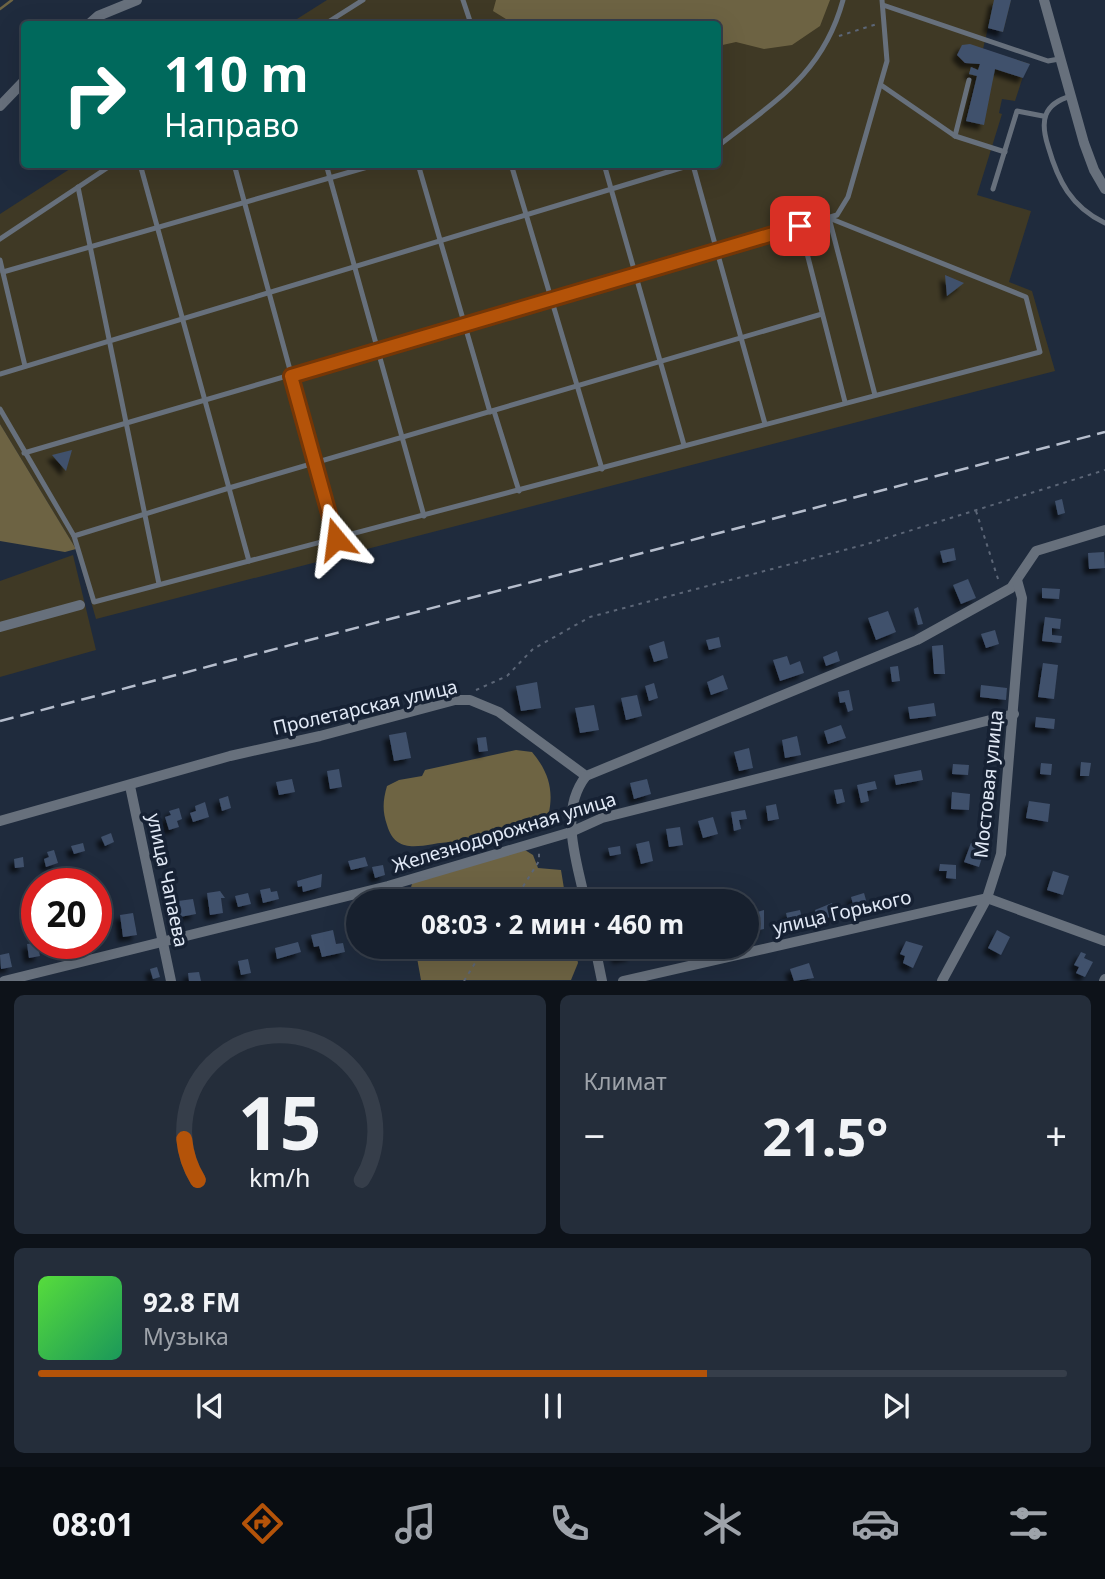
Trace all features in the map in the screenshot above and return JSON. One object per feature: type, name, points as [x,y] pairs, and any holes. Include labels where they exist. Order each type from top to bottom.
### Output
[{"type":"street","points":[[92,21],[98,16],[137,0]]},
{"type":"street","points":[[1044,0],[1094,170],[1105,189]]},
{"type":"street","points":[[0,106],[21,83]]},
{"type":"street","points":[[583,889],[571,832],[573,802],[586,776],[917,640],[1005,593],[1036,551],[1105,530]]},
{"type":"street","name":"Мостовая улица","points":[[942,981],[986,898],[1000,855],[1022,598],[1017,580]]},
{"type":"street","points":[[0,627],[80,605]]},
{"type":"street","name":"Пролетарская улица","points":[[0,821],[230,756],[320,736],[456,700],[470,700],[499,712],[586,776]]},
{"type":"street","name":"Железнодорожная улица","points":[[4,981],[388,886],[571,832],[602,818],[1014,714]]},
{"type":"street","name":"улица Чапаева","points":[[130,786],[171,981]]},
{"type":"street","points":[[986,898],[1105,941]]},
{"type":"street","name":"улица Горького","points":[[623,981],[986,898]]},
{"type":"street","points":[[597,959],[602,981]]},
{"type":"lane","points":[[331,21],[363,0]]},
{"type":"lane","points":[[464,0],[470,21]]},
{"type":"lane","points":[[721,144],[801,78],[831,39],[843,0]]},
{"type":"lane","points":[[24,453],[837,215],[848,197],[887,61],[883,3],[1048,61],[1060,59]]},
{"type":"lane","points":[[955,136],[969,80]]},
{"type":"lane","points":[[881,85],[955,136],[1005,152]]},
{"type":"lane","points":[[1071,96],[1059,99],[1043,116],[1042,127],[1060,184],[1083,210],[1105,223]]},
{"type":"lane","points":[[993,189],[1017,111],[1043,116]]},
{"type":"lane","points":[[0,239],[107,168]]},
{"type":"lane","points":[[140,168],[159,227],[249,561]]},
{"type":"lane","points":[[235,168],[336,539]]},
{"type":"lane","points":[[327,168],[424,516]]},
{"type":"lane","points":[[3,272],[365,168]]},
{"type":"lane","points":[[419,168],[464,324],[519,491]]},
{"type":"lane","points":[[512,168],[602,469]]},
{"type":"lane","points":[[605,168],[684,445]]},
{"type":"lane","points":[[0,374],[679,168]]},
{"type":"lane","points":[[695,168],[765,424]]},
{"type":"lane","points":[[78,187],[159,584]]},
{"type":"lane","points":[[0,410],[74,536],[94,602],[1040,352],[1026,298],[829,218]]},
{"type":"lane","points":[[829,218],[875,395]]},
{"type":"lane","points":[[800,226],[845,402]]},
{"type":"lane","points":[[0,260],[25,366]]},
{"type":"lane","points":[[74,536],[314,462],[822,314]]},
{"type":"path","points":[[831,39],[885,22]]},
{"type":"path","points":[[470,700],[477,688],[507,676],[533,649],[590,617],[867,544],[1105,470]]},
{"type":"path","points":[[976,510],[989,559],[1005,593]]},
{"type":"path","points":[[522,889],[539,861],[540,841]]},
{"type":"path","points":[[464,981],[478,959]]},
{"type":"shaded area","points":[[327,0],[1011,0],[1003,32],[988,28],[983,49],[1030,64],[1026,67],[1015,101],[1002,99],[999,113],[1002,114],[977,195],[1031,211],[1009,282],[1032,291],[1055,371],[96,619],[76,549],[0,424],[0,214],[71,168],[721,168],[721,21],[294,21]]},
{"type":"shaded area","points":[[496,0],[830,0],[820,26],[792,45],[764,49],[736,42],[721,45],[721,21],[509,21],[493,11]]},
{"type":"shaded area","points":[[0,424],[76,549],[65,552],[0,541]]},
{"type":"shaded area","points":[[73,555],[96,650],[0,677],[0,581]]},
{"type":"shaded area","points":[[516,750],[532,752],[548,779],[551,798],[544,830],[483,840],[470,847],[454,842],[406,845],[392,836],[384,810],[387,786],[399,780],[422,776],[425,770]]},
{"type":"shaded area","points":[[525,850],[533,855],[538,868],[561,870],[564,889],[410,889],[414,877]]},
{"type":"shaded area","points":[[417,959],[577,959],[578,963],[571,980],[421,980]]},
{"type":"building","points":[[994,0],[1011,0],[1003,32],[988,28]]},
{"type":"building","points":[[970,44],[1030,64],[1023,78],[995,69],[984,125],[966,121],[977,76],[969,74],[971,67],[978,70],[980,64],[965,63],[957,55],[962,45]]},
{"type":"building","points":[[945,275],[964,283],[947,296]]},
{"type":"building","points":[[72,450],[66,471],[52,455]]},
{"type":"building","points":[[1062,499],[1065,513],[1058,515],[1055,501]]},
{"type":"building","points":[[954,548],[956,560],[943,563],[940,551]]},
{"type":"building","points":[[1104,552],[1105,568],[1089,569],[1088,553]]},
{"type":"building","points":[[968,579],[976,598],[961,604],[953,585]]},
{"type":"building","points":[[1042,588],[1060,589],[1059,599],[1042,598]]},
{"type":"building","points":[[918,607],[923,624],[918,625],[914,609]]},
{"type":"building","points":[[888,611],[896,632],[876,640],[868,618]]},
{"type":"building","points":[[1045,617],[1061,619],[1060,629],[1052,628],[1052,635],[1062,636],[1061,643],[1042,641]]},
{"type":"building","points":[[995,630],[999,644],[986,648],[981,634]]},
{"type":"building","points":[[719,637],[721,647],[709,650],[706,640]]},
{"type":"building","points":[[664,641],[668,658],[654,662],[649,646]]},
{"type":"building","points":[[943,645],[945,674],[934,674],[932,646]]},
{"type":"building","points":[[837,651],[840,661],[826,666],[823,657]]},
{"type":"building","points":[[787,656],[790,665],[800,661],[804,673],[780,681],[773,660]]},
{"type":"building","points":[[1043,663],[1058,665],[1054,699],[1038,697]]},
{"type":"building","points":[[898,666],[900,681],[892,682],[890,667]]},
{"type":"building","points":[[723,675],[728,689],[711,695],[707,682]]},
{"type":"building","points":[[537,682],[541,708],[521,711],[516,686]]},
{"type":"building","points":[[654,683],[658,698],[649,701],[645,686]]},
{"type":"building","points":[[981,685],[1007,688],[1006,700],[980,697]]},
{"type":"building","points":[[849,690],[853,710],[848,712],[845,702],[840,703],[838,692]]},
{"type":"building","points":[[637,695],[642,716],[626,720],[621,698]]},
{"type":"building","points":[[934,703],[936,716],[910,719],[908,707]]},
{"type":"building","points":[[594,705],[599,730],[580,733],[575,708]]},
{"type":"building","points":[[1036,717],[1055,719],[1054,729],[1035,727]]},
{"type":"building","points":[[841,725],[846,738],[828,744],[824,731]]},
{"type":"building","points":[[406,732],[411,758],[394,761],[389,735]]},
{"type":"building","points":[[797,736],[801,755],[785,758],[782,740]]},
{"type":"building","points":[[486,737],[488,751],[479,752],[477,738]]},
{"type":"building","points":[[749,748],[753,768],[739,771],[734,752]]},
{"type":"building","points":[[1081,762],[1091,763],[1089,776],[1080,776]]},
{"type":"building","points":[[1041,763],[1052,764],[1051,775],[1040,774]]},
{"type":"building","points":[[953,764],[969,765],[968,775],[952,774]]},
{"type":"building","points":[[339,769],[342,787],[330,789],[327,771]]},
{"type":"building","points":[[921,770],[923,780],[896,785],[894,775]]},
{"type":"building","points":[[292,779],[295,792],[279,795],[276,782]]},
{"type":"building","points":[[647,779],[651,794],[634,799],[630,783]]},
{"type":"building","points":[[875,781],[877,789],[867,791],[869,801],[861,803],[857,785]]},
{"type":"building","points":[[842,789],[845,802],[837,804],[834,790]]},
{"type":"building","points":[[952,792],[970,794],[969,810],[951,809]]},
{"type":"building","points":[[228,796],[231,808],[222,811],[219,799]]},
{"type":"building","points":[[1029,801],[1050,804],[1048,822],[1026,818]]},
{"type":"building","points":[[205,802],[209,817],[193,822],[190,813],[196,811],[195,806]]},
{"type":"building","points":[[776,804],[779,819],[768,821],[766,806]]},
{"type":"building","points":[[179,808],[182,819],[177,821],[179,827],[169,830],[165,817],[171,815],[169,811]]},
{"type":"building","points":[[745,810],[747,819],[739,820],[741,829],[734,831],[731,812]]},
{"type":"building","points":[[713,817],[718,834],[703,838],[698,821]]},
{"type":"building","points":[[680,827],[683,845],[669,847],[666,829]]},
{"type":"building","points":[[111,833],[114,842],[105,846],[101,837]]},
{"type":"building","points":[[649,841],[653,861],[641,864],[636,844]]},
{"type":"building","points":[[83,843],[85,851],[74,854],[71,846]]},
{"type":"building","points":[[971,843],[985,848],[979,867],[964,862]]},
{"type":"building","points":[[620,846],[621,854],[610,856],[608,848]]},
{"type":"building","points":[[54,850],[58,863],[46,867],[44,859],[49,857],[47,852]]},
{"type":"building","points":[[23,857],[24,867],[15,868],[14,859]]},
{"type":"building","points":[[365,857],[368,866],[351,870],[348,861]]},
{"type":"building","points":[[940,864],[956,865],[956,879],[946,878],[947,871],[939,871]]},
{"type":"building","points":[[383,865],[385,875],[375,878],[372,867]]},
{"type":"building","points":[[1053,871],[1069,876],[1063,895],[1047,890]]},
{"type":"building","points":[[322,874],[321,887],[303,892],[302,886],[298,887],[297,881]]},
{"type":"building","points":[[270,888],[271,892],[277,891],[279,899],[263,903],[260,890]]},
{"type":"building","points":[[220,891],[225,898],[221,898],[223,913],[210,915],[207,893]]},
{"type":"building","points":[[248,893],[251,904],[238,907],[235,896]]},
{"type":"building","points":[[864,893],[868,907],[855,911],[851,897]]},
{"type":"building","points":[[193,899],[196,914],[180,917],[178,901]]},
{"type":"building","points":[[832,903],[835,916],[822,919],[821,914],[816,914],[815,910]]},
{"type":"building","points":[[764,910],[764,929],[759,930],[759,912]]},
{"type":"building","points":[[800,910],[802,919],[789,926],[786,913]]},
{"type":"building","points":[[133,913],[137,935],[123,937],[120,915]]},
{"type":"building","points":[[333,930],[336,944],[343,943],[345,952],[322,957],[319,946],[314,947],[311,935]]},
{"type":"building","points":[[997,930],[1010,937],[1001,955],[988,948]]},
{"type":"building","points":[[906,941],[923,946],[913,968],[903,963],[905,956],[900,954]]},
{"type":"building","points":[[298,942],[301,952],[277,959],[275,948]]},
{"type":"building","points":[[1081,952],[1086,954],[1084,958],[1093,962],[1085,977],[1076,973],[1079,967],[1074,965]]},
{"type":"building","points":[[9,953],[12,967],[1,969],[0,955]]},
{"type":"building","points":[[248,959],[251,973],[241,975],[238,961]]},
{"type":"building","points":[[809,963],[814,978],[794,981],[790,969]]},
{"type":"building","points":[[157,967],[160,977],[153,979],[150,969]]},
{"type":"building","points":[[199,972],[201,981],[189,981],[188,973]]},
{"type":"waterway","points":[[0,9],[12,0]]},
{"type":"railway","points":[[0,721],[1105,432]]},
{"type":"route","points":[[336,539],[291,376],[800,226]]}]
